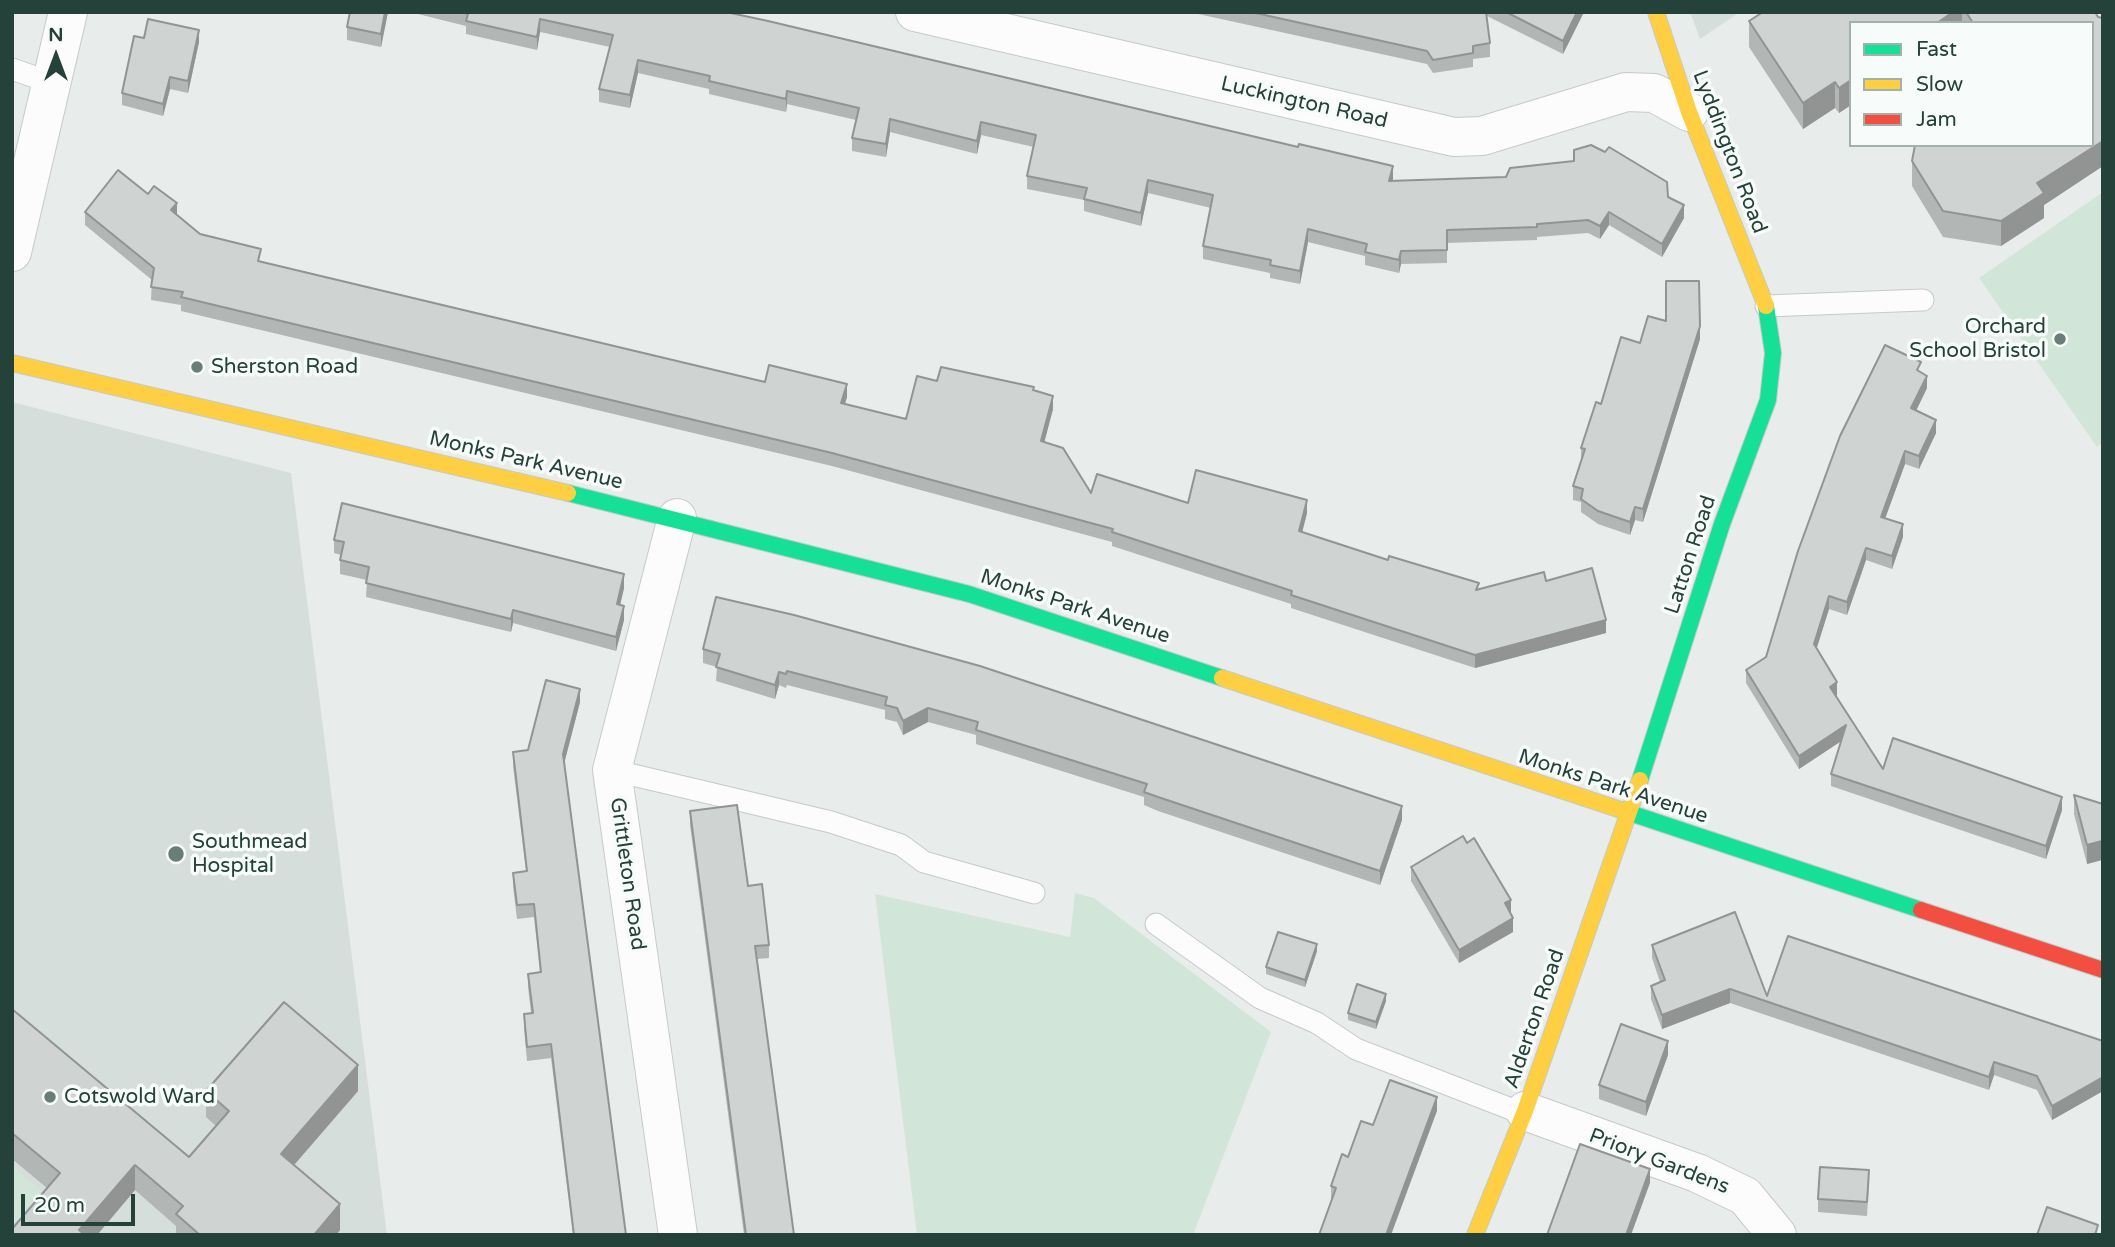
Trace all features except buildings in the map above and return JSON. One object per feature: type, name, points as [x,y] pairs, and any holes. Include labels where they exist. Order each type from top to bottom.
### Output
[{"type":"street","points":[[12,251],[68,12]]},
{"type":"street","name":"Luckington Road","points":[[915,12],[1454,137],[1482,136],[1626,92],[1654,93],[1689,112]]},
{"type":"street","name":"Lyddington Road","points":[[1656,12],[1689,112],[1766,306]]},
{"type":"street","name":"Latton Road","points":[[1629,814],[1722,524],[1768,400],[1773,353],[1772,330],[1766,306]]},
{"type":"street","name":"Monks Park Avenue","points":[[12,363],[677,518],[968,594],[2103,970]]},
{"type":"street","name":"Grittleton Road","points":[[677,518],[612,770],[678,1235]]},
{"type":"street","name":"Alderton Road","points":[[1475,1235],[1524,1112],[1629,814]]},
{"type":"street","name":"Priory Gardens","points":[[1524,1112],[1697,1172],[1745,1196],[1777,1235]]},
{"type":"lane","points":[[12,69],[52,83]]},
{"type":"lane","points":[[1766,306],[1923,300]]},
{"type":"lane","points":[[612,770],[831,822],[901,845],[923,862],[1034,893]]},
{"type":"lane","points":[[1156,924],[1260,998],[1317,1023],[1356,1049],[1524,1112]]},
{"type":"shaded area","points":[[1690,12],[1740,12],[1700,39]]},
{"type":"shaded area","name":"Southmead Hospital","points":[[12,402],[291,473],[387,1235],[12,1235]]},
{"type":"green space","name":"Orchard School Bristol","points":[[2103,192],[2103,442],[2097,447],[1979,278]]},
{"type":"green space","points":[[1075,893],[1094,898],[1271,1032],[1193,1235],[917,1235],[875,894],[1070,937]]},
{"type":"green space","points":[[12,1166],[48,1197],[15,1235],[12,1235]]},
{"type":"traffic: fast","points":[[1640,780],[1722,524],[1768,400],[1773,353],[1766,306]]},
{"type":"traffic: fast","points":[[568,493],[969,594],[1222,678]]},
{"type":"traffic: fast","points":[[1621,810],[1921,910]]},
{"type":"traffic: slow","points":[[1656,12],[1689,112],[1766,306]]},
{"type":"traffic: slow","points":[[12,363],[568,493]]},
{"type":"traffic: slow","points":[[1222,678],[1621,810]]},
{"type":"traffic: slow","points":[[1475,1235],[1525,1111],[1640,780]]},
{"type":"traffic: jam","points":[[1921,910],[2103,970]]},
{"type":"place","name":"Orchard School Bristol","points":[[2060,339]]},
{"type":"place","name":"Sherston Road","points":[[197,367]]},
{"type":"place","name":"Southmead Hospital","points":[[176,854]]},
{"type":"place","name":"Cotswold Ward","points":[[50,1097]]}]
